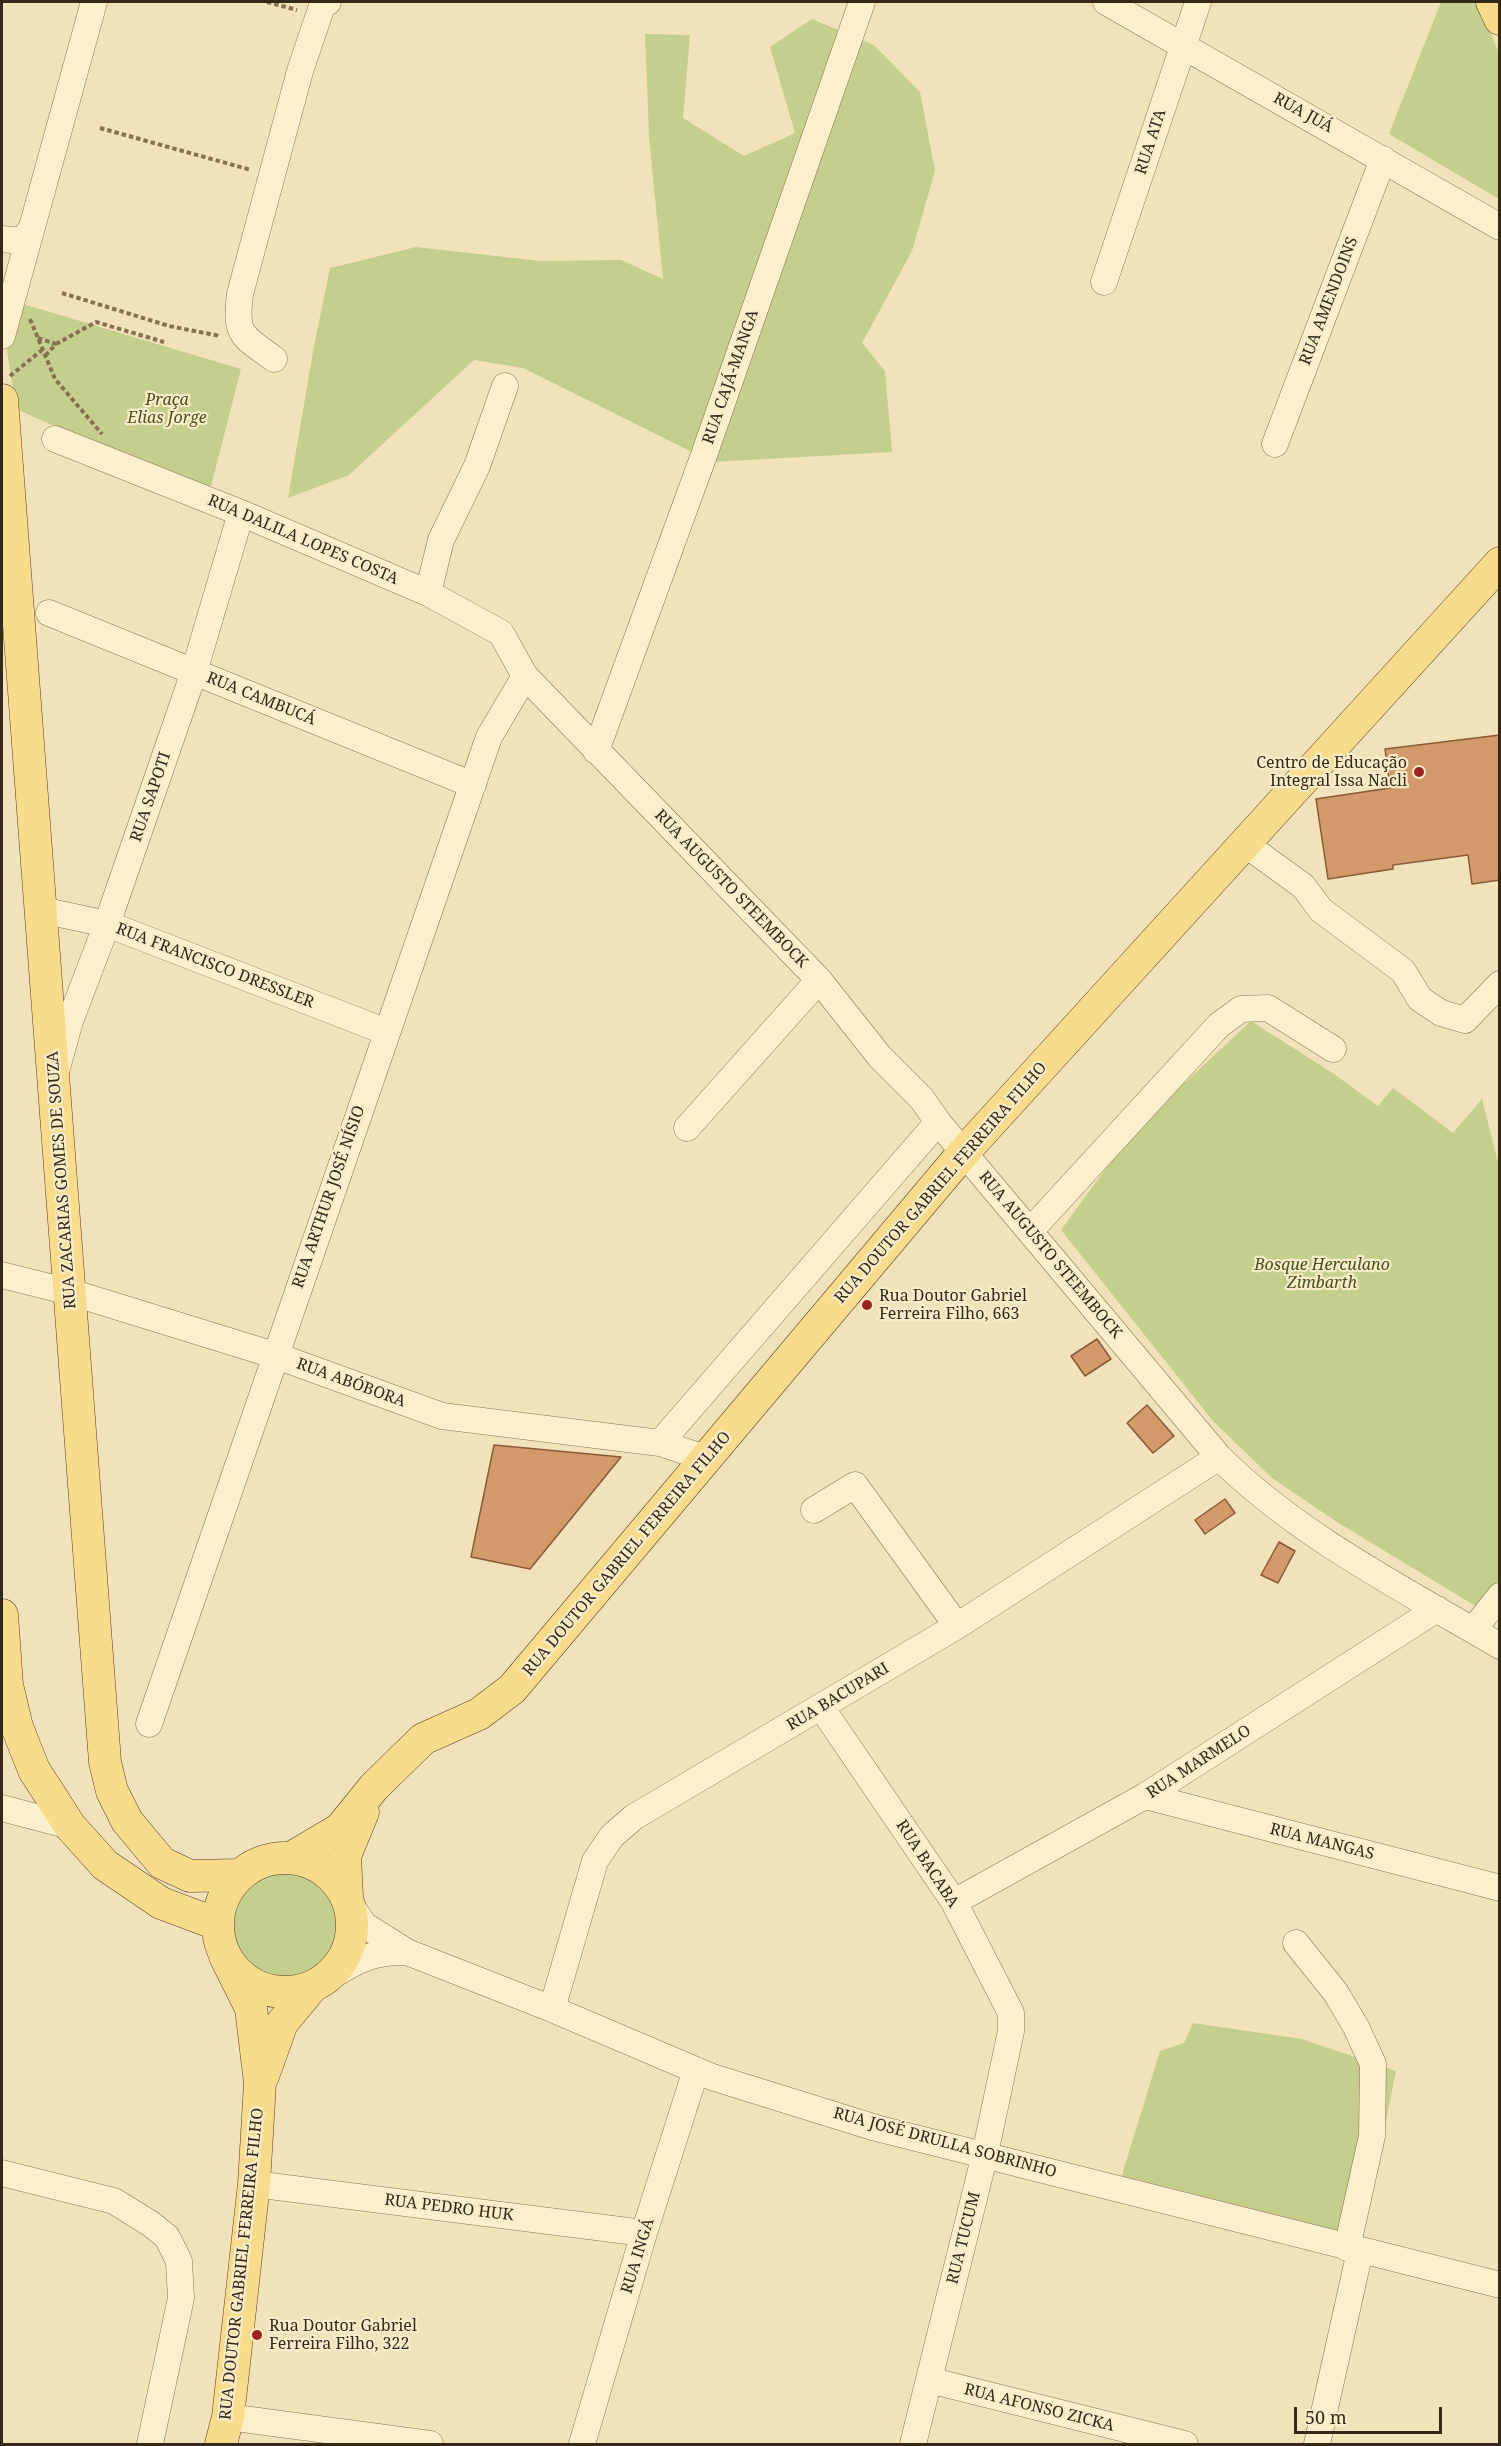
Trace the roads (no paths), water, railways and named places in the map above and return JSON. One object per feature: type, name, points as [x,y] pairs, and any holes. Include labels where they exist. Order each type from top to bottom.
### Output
[{"type":"main road","points":[[1492,2],[1500,19]]},
{"type":"main road","name":"RUA ZACARIAS GOMES DE SOUZA","points":[[6,388],[41,910],[105,1762],[112,1791],[127,1821],[162,1863],[190,1876],[240,1875]]},
{"type":"main road","name":"RUA DOUTOR GABRIEL FERREIRA FILHO","points":[[291,1858],[340,1829],[374,1787],[423,1739],[479,1714],[512,1689],[708,1459],[964,1152],[1500,563]]},
{"type":"main road","points":[[2,1615],[7,1685],[16,1727],[34,1770],[70,1826],[105,1865],[161,1903],[217,1924]]},
{"type":"main road","name":"RUA DOUTOR GABRIEL FERREIRA FILHO","points":[[348,1900],[345,1856],[374,1787]]},
{"type":"main road","points":[[291,1858],[309,1862],[324,1870],[337,1882],[348,1900],[353,1930],[346,1956],[320,1982],[292,1993],[271,1992],[252,1985],[236,1972],[225,1956],[219,1940],[217,1924],[220,1905],[228,1888],[240,1875],[264,1861],[291,1858]]},
{"type":"main road","name":"RUA DOUTOR GABRIEL FERREIRA FILHO","points":[[224,2431],[254,2184],[260,2083],[251,2008],[225,1956]]},
{"type":"main road","name":"RUA DOUTOR GABRIEL FERREIRA FILHO","points":[[260,2083],[282,2023],[320,1982]]},
{"type":"street","points":[[2,336],[94,2]]},
{"type":"street","name":"RUA CAJÁ-MANGA","points":[[596,751],[704,455],[862,2]]},
{"type":"street","name":"RUA JUÁ","points":[[1106,2],[1500,227]]},
{"type":"street","name":"RUA ATA","points":[[1104,282],[1198,2]]},
{"type":"street","points":[[274,359],[242,334],[237,321],[240,294],[300,71],[323,9]]},
{"type":"street","name":"RUA AMENDOINS","points":[[1275,444],[1383,159]]},
{"type":"street","points":[[2,239],[22,241],[31,229]]},
{"type":"street","points":[[428,593],[441,540],[477,466],[505,386]]},
{"type":"street","name":"RUA DALILA LOPES COSTA","points":[[55,440],[241,513],[428,593],[501,633],[525,676]]},
{"type":"street","name":"RUA SAPOTI","points":[[54,1080],[70,1021],[107,924],[194,672],[241,513]]},
{"type":"street","name":"RUA CAMBUCÁ","points":[[49,613],[473,785]]},
{"type":"street","name":"RUA AUGUSTO STEEMBOCK","points":[[525,676],[819,980],[880,1057],[922,1100],[1219,1457],[1248,1486],[1291,1518],[1500,1646]]},
{"type":"street","name":"RUA ARTHUR JOSÉ NÍSIO","points":[[149,1724],[274,1355],[489,737],[525,676]]},
{"type":"street","points":[[1245,844],[1303,886],[1321,910],[1404,971],[1420,999],[1441,1013],[1465,1020],[1500,984]]},
{"type":"street","name":"RUA FRANCISCO DRESSLER","points":[[41,910],[107,924],[387,1032]]},
{"type":"street","points":[[687,1128],[819,980]]},
{"type":"street","points":[[1031,1230],[1219,1026],[1241,1009],[1268,1008],[1333,1049]]},
{"type":"street","points":[[660,1443],[938,1122]]},
{"type":"street","name":"RUA ABÓBORA","points":[[2,1275],[70,1292],[274,1355],[442,1416],[660,1443],[708,1459]]},
{"type":"street","name":"RUA BACUPARI","points":[[552,2009],[595,1861],[612,1836],[634,1817],[957,1626],[1219,1457]]},
{"type":"street","points":[[814,1510],[855,1485],[957,1626]]},
{"type":"street","points":[[1473,1630],[1500,1596]]},
{"type":"street","name":"RUA MARMELO","points":[[954,1902],[1145,1796],[1437,1609]]},
{"type":"street","name":"RUA BACABA","points":[[821,1707],[954,1902],[1011,2013],[1011,2031]]},
{"type":"street","name":"RUA MANGAS","points":[[1145,1796],[1500,1888]]},
{"type":"street","points":[[2,1808],[70,1826]]},
{"type":"street","name":"RUA JOSÉ DRULLA SOBRINHO","points":[[348,1900],[364,1925],[407,1952],[552,2009],[712,2077],[876,2127],[1354,2250],[1500,2285]]},
{"type":"street","points":[[1296,1943],[1336,1993],[1356,2027],[1373,2064],[1372,2136],[1354,2250],[1317,2445]]},
{"type":"street","name":"RUA JOSÉ DRULLA SOBRINHO","points":[[320,1982],[360,1959],[385,1951],[407,1952]]},
{"type":"street","name":"RUA TUCUM","points":[[913,2445],[985,2154],[1011,2031]]},
{"type":"street","name":"RUA INGÁ","points":[[582,2445],[644,2233],[696,2070]]},
{"type":"street","points":[[2,2173],[114,2202],[151,2224],[167,2237],[178,2261],[181,2298],[150,2445]]},
{"type":"street","name":"RUA PEDRO HUK","points":[[254,2184],[644,2233]]},
{"type":"street","name":"RUA AFONSO ZICKA","points":[[929,2380],[1185,2445]]},
{"type":"street","points":[[224,2431],[430,2445]]},
{"type":"place","name":"Centro de Educação Integral Issa Nacli","points":[[1419,772]]},
{"type":"place","name":"Rua Doutor Gabriel Ferreira Filho, 663","points":[[867,1305]]},
{"type":"place","name":"Rua Doutor Gabriel Ferreira Filho, 322","points":[[257,2335]]},
{"type":"park label","name":"Praça Elias Jorge","points":[[167,409]]},
{"type":"park label","name":"Bosque Herculano Zimbarth","points":[[1322,1274]]}]
